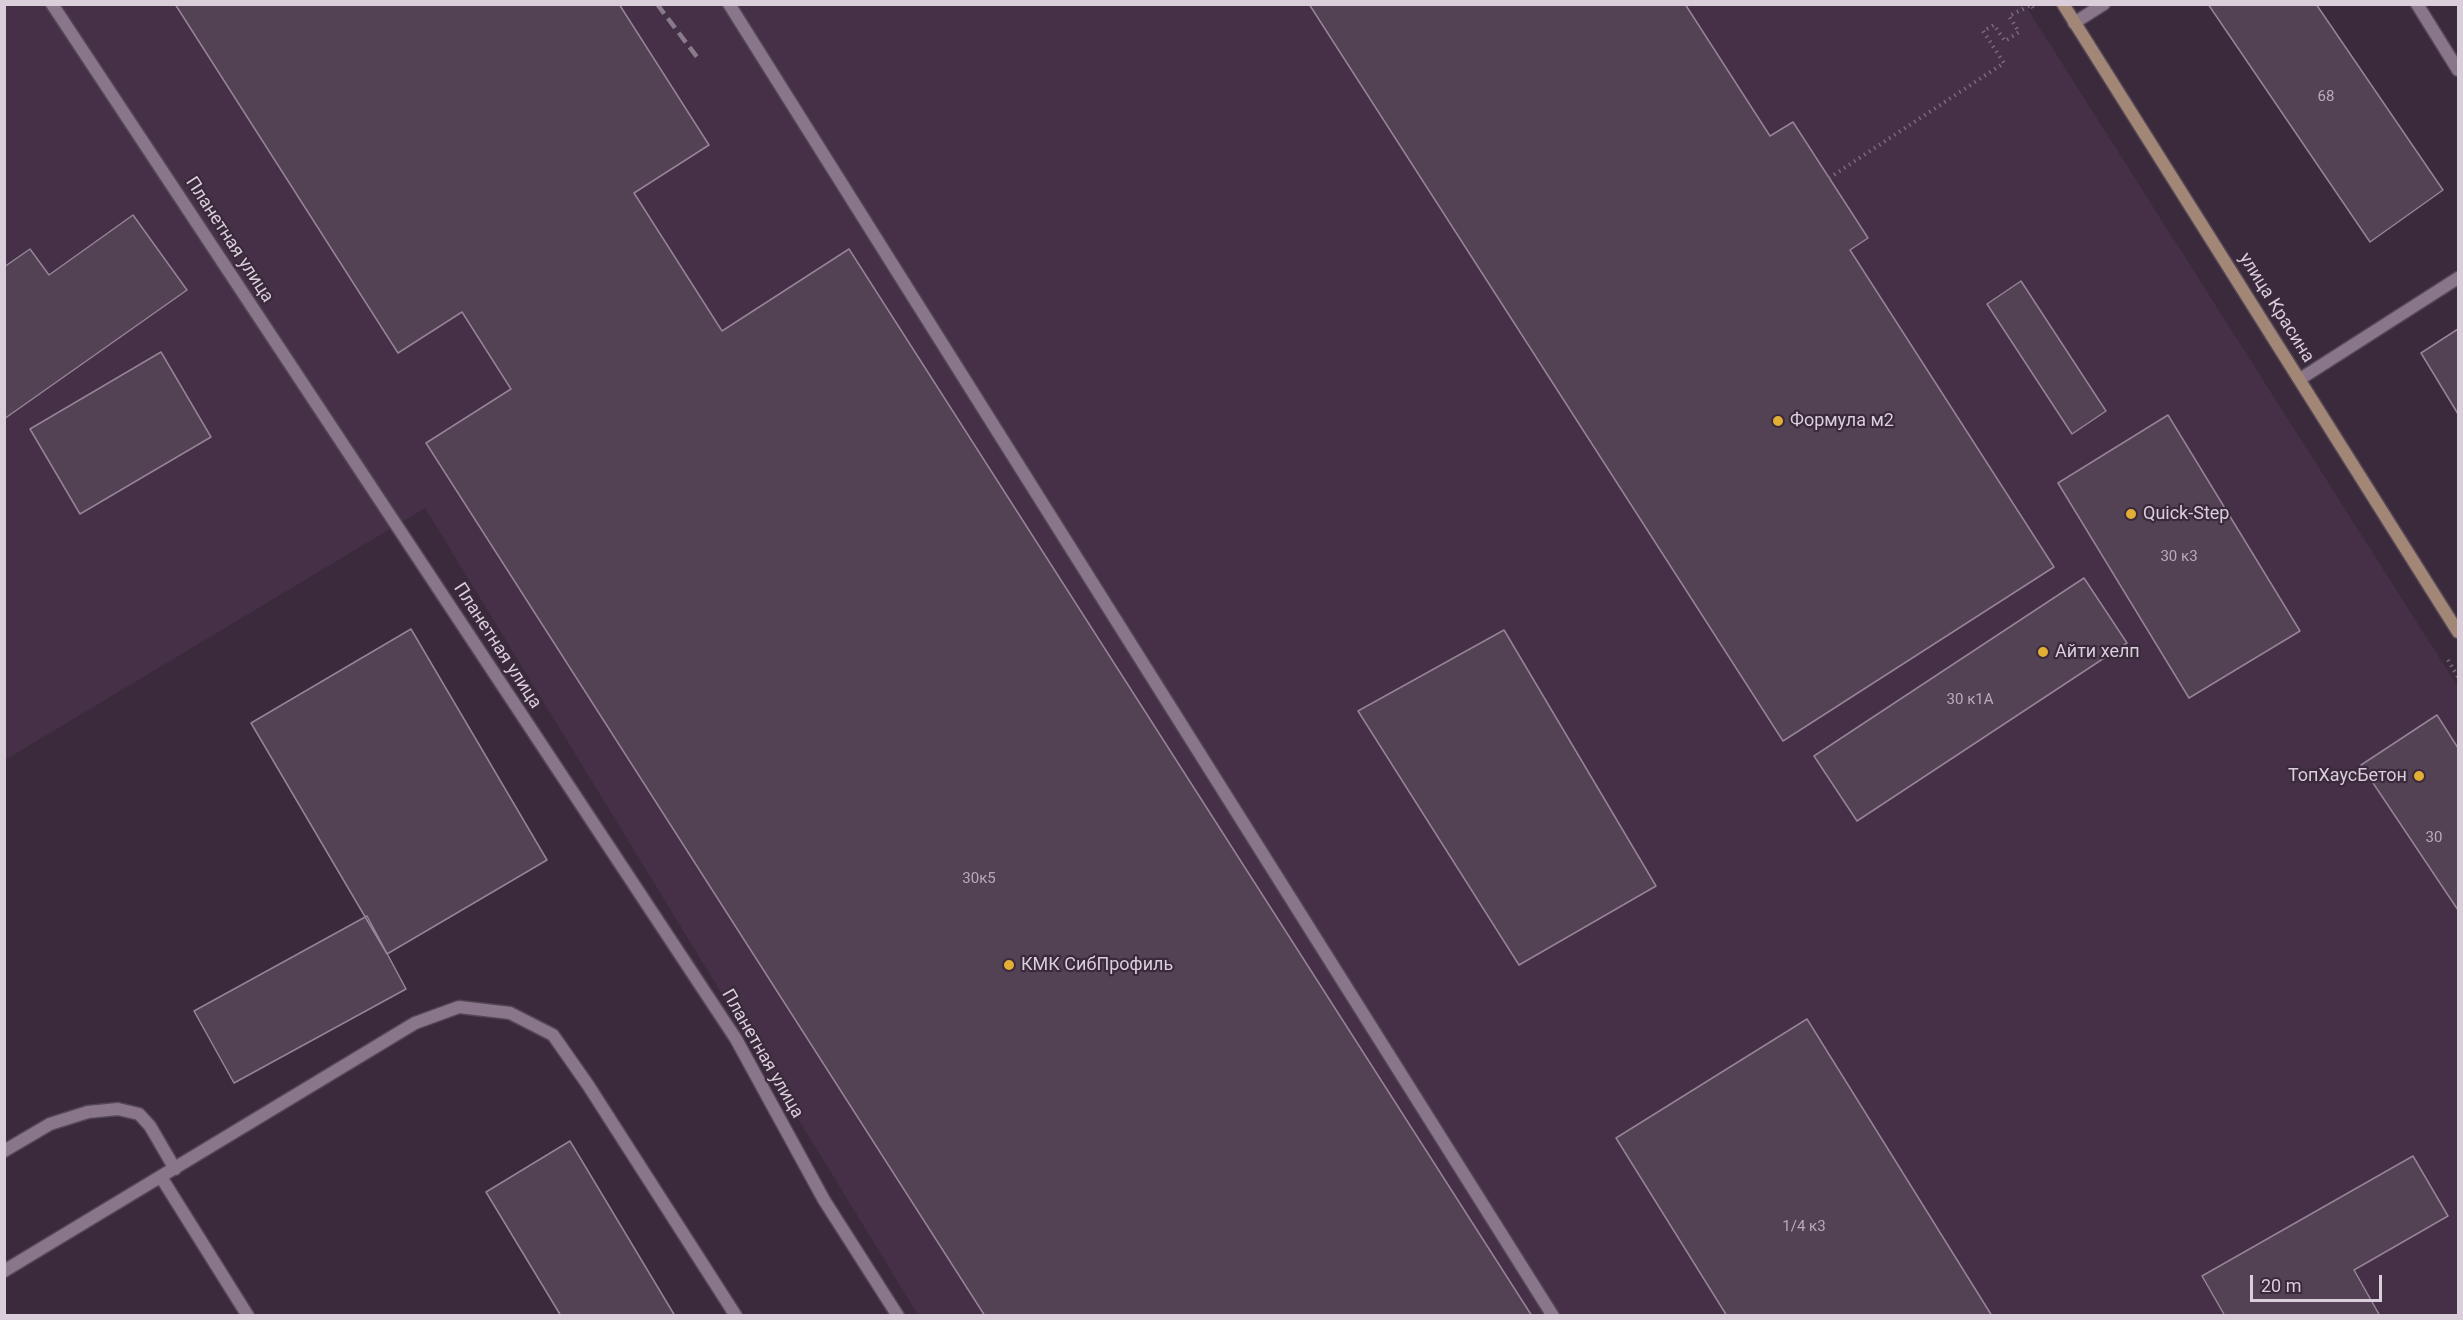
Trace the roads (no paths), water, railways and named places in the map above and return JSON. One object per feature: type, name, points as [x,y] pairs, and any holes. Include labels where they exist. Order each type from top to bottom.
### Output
[{"type":"street","name":"улица Красина","points":[[2063,4],[2458,632]]},
{"type":"lane","name":"Планетная улица","points":[[52,4],[736,1039],[824,1200],[898,1316]]},
{"type":"lane","points":[[729,4],[1553,1316]]},
{"type":"lane","points":[[2074,23],[2104,4]]},
{"type":"lane","points":[[2416,4],[2458,70]]},
{"type":"lane","points":[[2300,379],[2458,278]]},
{"type":"lane","points":[[4,1271],[415,1023],[459,1007],[510,1013],[553,1035],[588,1085],[736,1316]]},
{"type":"lane","points":[[4,1151],[50,1124],[88,1112],[118,1109],[139,1114],[150,1126],[175,1168]]},
{"type":"lane","points":[[161,1177],[248,1316]]},
{"type":"railway","points":[[657,4],[697,57]]},
{"type":"place","name":"Формула м2","points":[[1778,421]]},
{"type":"place","name":"Quick-Step","points":[[2131,514]]},
{"type":"place","name":"Айти хелп","points":[[2043,652]]},
{"type":"place","name":"ТопХаусБетон","points":[[2419,776]]},
{"type":"place","name":"КМК СибПрофиль","points":[[1009,965]]}]
